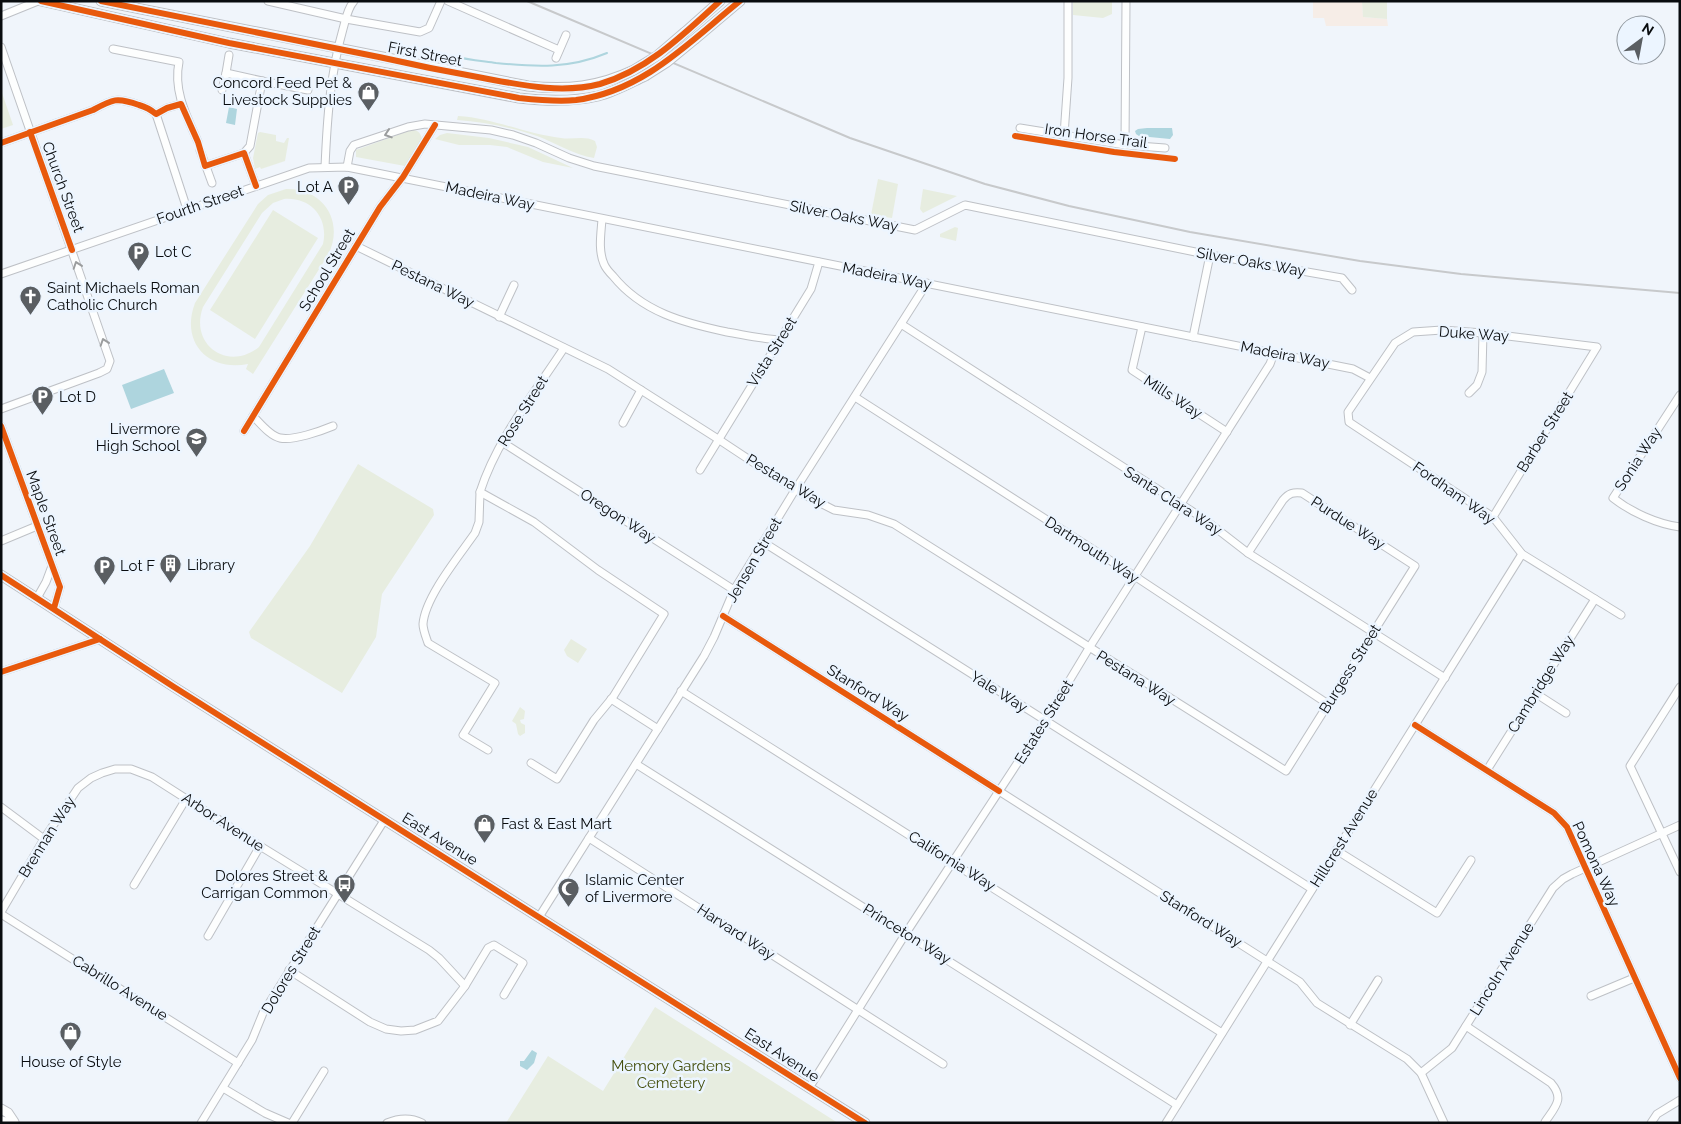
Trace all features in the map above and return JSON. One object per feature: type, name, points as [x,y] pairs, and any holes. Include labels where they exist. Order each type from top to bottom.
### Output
[{"type":"main road","name":"First Street","points":[[40,1],[229,43],[519,98],[549,101],[576,100],[598,96],[645,76],[667,62],[740,1]]},
{"type":"main road","name":"First Street","points":[[101,1],[452,72],[547,88],[572,88],[597,84],[634,70],[657,56],[720,1]]},
{"type":"main road","name":"East Avenue","points":[[1,575],[865,1123]]},
{"type":"main road","points":[[1,1109],[8,1113],[14,1122]]},
{"type":"street","points":[[1,16],[40,1]]},
{"type":"street","points":[[268,1],[420,32],[429,28],[441,1]]},
{"type":"street","points":[[325,167],[327,120],[334,63],[348,10],[354,1]]},
{"type":"street","points":[[448,1],[559,50]]},
{"type":"street","points":[[1064,135],[1068,78],[1068,1]]},
{"type":"street","points":[[1124,144],[1126,1]]},
{"type":"street","points":[[556,58],[566,35]]},
{"type":"street","name":"Church Street","points":[[1,47],[110,361],[108,369],[1,409]]},
{"type":"street","points":[[112,49],[179,62],[177,73],[181,104],[198,142]]},
{"type":"street","points":[[222,90],[229,55]]},
{"type":"street","points":[[226,73],[308,90]]},
{"type":"street","points":[[205,166],[244,153],[250,146],[262,81]]},
{"type":"street","points":[[1,143],[93,110],[107,102],[123,99],[149,108],[156,114],[187,209]]},
{"type":"street","points":[[156,114],[181,104]]},
{"type":"street","name":"Silver Oaks Way","points":[[347,167],[350,151],[354,145],[418,124],[491,130],[536,143],[569,158],[594,166],[915,230],[965,205],[1210,255],[1342,278],[1352,290]]},
{"type":"street","name":"School Street","points":[[244,431],[380,207],[403,178],[435,125]]},
{"type":"street","points":[[1020,128],[1124,144],[1165,148]]},
{"type":"street","points":[[200,150],[212,184]]},
{"type":"street","points":[[244,153],[256,186]]},
{"type":"street","name":"Fourth Street","points":[[1,274],[309,168],[347,167],[403,178]]},
{"type":"street","name":"Madeira Way","points":[[403,178],[1352,369],[1370,378]]},
{"type":"street","points":[[602,219],[600,242],[601,255],[605,266],[620,285],[635,298],[650,308],[688,324],[764,339],[780,340]]},
{"type":"street","name":"Pestana Way","points":[[356,246],[608,369],[796,490],[834,510],[868,515],[894,524],[1286,771]]},
{"type":"street","points":[[1193,337],[1210,255]]},
{"type":"street","name":"Vista Street","points":[[700,470],[811,290],[818,262]]},
{"type":"street","name":"Jensen Street","points":[[540,917],[704,656],[734,590],[763,542],[927,283]]},
{"type":"street","points":[[499,317],[514,285]]},
{"type":"street","name":"Santa Clara Way","points":[[901,324],[1204,519],[1248,553],[1445,678]]},
{"type":"street","name":"Mills Way","points":[[1142,327],[1132,370],[1227,432]]},
{"type":"street","name":"Duke Way","points":[[1370,378],[1395,343],[1413,332],[1442,330],[1483,333],[1598,347]]},
{"type":"street","points":[[1469,393],[1477,385],[1482,372],[1483,333]]},
{"type":"street","name":"Barber Street","points":[[1493,517],[1598,347]]},
{"type":"street","name":"Rose Street","points":[[488,750],[463,735],[495,683],[428,643],[423,626],[425,612],[431,598],[475,533],[479,522],[480,492],[502,442],[564,348]]},
{"type":"street","name":"Estates Street","points":[[809,1088],[952,861],[1045,721],[1089,648],[1270,364],[1274,353]]},
{"type":"street","name":"Fordham Way","points":[[1370,378],[1348,412],[1349,422],[1493,517],[1522,554],[1622,616]]},
{"type":"street","points":[[623,423],[641,390]]},
{"type":"street","name":"Sonia Way","points":[[1680,395],[1613,498],[1624,506],[1651,519],[1680,527]]},
{"type":"street","name":"Dartmouth Way","points":[[855,398],[1136,577],[1328,704]]},
{"type":"street","points":[[253,416],[279,438],[298,436],[333,426]]},
{"type":"street","name":"Maple Street","points":[[1,426],[60,587],[54,608]]},
{"type":"street","name":"Oregon Way","points":[[502,442],[734,590]]},
{"type":"street","points":[[480,492],[534,522],[598,570],[664,614],[611,699],[594,720],[557,779],[531,763]]},
{"type":"street","name":"Purdue Way","points":[[1248,553],[1283,500],[1288,494],[1294,492],[1302,493],[1415,566]]},
{"type":"street","points":[[1,541],[37,526]]},
{"type":"street","name":"Yale Way","points":[[763,542],[1312,889]]},
{"type":"street","name":"Hillcrest Avenue","points":[[1166,1123],[1522,554]]},
{"type":"street","name":"Maple Street","points":[[37,598],[52,566]]},
{"type":"street","name":"Burgess Street","points":[[1286,771],[1415,566]]},
{"type":"street","name":"Cambridge Way","points":[[1487,770],[1595,599]]},
{"type":"street","name":"Stanford Way","points":[[723,616],[1300,982],[1317,1003],[1407,1059],[1421,1073],[1444,1123]]},
{"type":"street","points":[[1,672],[100,639]]},
{"type":"street","points":[[1680,687],[1630,766],[1680,872]]},
{"type":"street","name":"California Way","points":[[681,691],[1222,1033]]},
{"type":"street","points":[[1535,693],[1566,713]]},
{"type":"street","points":[[611,699],[658,728]]},
{"type":"street","name":"Pomona Way","points":[[1415,725],[1554,812],[1567,828],[1680,1078]]},
{"type":"street","name":"Princeton Way","points":[[636,764],[1177,1105]]},
{"type":"street","name":"Arbor Avenue","points":[[102,773],[115,769],[131,770],[152,777],[338,895],[429,950],[465,986]]},
{"type":"street","name":"Brennan Way","points":[[1,913],[44,839],[78,788],[91,778],[102,773]]},
{"type":"street","points":[[134,885],[186,799]]},
{"type":"street","points":[[1,807],[44,839]]},
{"type":"street","name":"Dolores Street","points":[[201,1123],[252,1040],[263,1013],[289,970],[385,819]]},
{"type":"street","points":[[1662,833],[1680,825]]},
{"type":"street","name":"Lincoln Avenue","points":[[1421,1073],[1452,1048],[1553,888],[1563,878],[1662,833]]},
{"type":"street","name":"Harvard Way","points":[[589,838],[943,1064]]},
{"type":"street","points":[[208,936],[260,846]]},
{"type":"street","points":[[1336,850],[1437,913],[1471,860]]},
{"type":"street","name":"Cabrillo Avenue","points":[[1,913],[238,1063]]},
{"type":"street","points":[[289,970],[370,1022],[386,1029],[415,1030],[438,1021],[465,986],[488,948],[494,945],[523,964],[504,995]]},
{"type":"street","points":[[1591,996],[1634,978]]},
{"type":"street","points":[[1350,1025],[1378,980]]},
{"type":"street","points":[[1466,1026],[1551,1083],[1557,1090],[1557,1103],[1545,1122]]},
{"type":"street","points":[[223,1088],[265,1113],[290,1123],[324,1071]]},
{"type":"street","points":[[1651,1123],[1657,1114],[1680,1100]]},
{"type":"street","points":[[387,1123],[404,1118],[414,1119],[422,1123]]},
{"type":"street","points":[[1,1120],[14,1122]]},
{"type":"shaded area","points":[[1313,1],[1362,1],[1363,17],[1387,19],[1388,26],[1326,26],[1324,18],[1313,18]]},
{"type":"green space","points":[[1073,1],[1112,1],[1112,14],[1103,18],[1073,15]]},
{"type":"green space","points":[[1362,1],[1387,1],[1387,19],[1363,17]]},
{"type":"green space","points":[[1,90],[13,125],[1,129]]},
{"type":"green space","points":[[458,116],[471,117],[548,136],[587,138],[595,141],[597,147],[594,158],[572,152],[527,133],[497,125],[457,120]]},
{"type":"green space","points":[[411,130],[418,132],[422,139],[405,166],[356,157],[356,150]]},
{"type":"green space","points":[[258,133],[276,135],[276,141],[284,143],[289,138],[285,161],[261,169],[260,167],[255,169],[253,158]]},
{"type":"green space","points":[[447,133],[489,138],[528,147],[573,168],[543,162],[507,147],[459,145],[435,139]]},
{"type":"green space","points":[[878,179],[898,184],[892,218],[871,215]]},
{"type":"green space","points":[[286,189],[299,190],[311,194],[320,200],[332,219],[334,230],[333,242],[328,255],[253,374],[246,369],[248,364],[234,365],[221,363],[201,351],[195,342],[191,330],[191,317],[195,303],[258,204],[268,195]],"holes":[[[284,199],[294,199],[310,206],[316,211],[323,226],[323,244],[259,347],[247,354],[235,357],[214,351],[206,343],[201,333],[200,321],[203,307],[262,213],[273,203]]]},
{"type":"green space","points":[[923,189],[957,196],[923,213],[920,209]]},
{"type":"green space","points":[[273,210],[318,238],[255,339],[210,310]]},
{"type":"green space","points":[[955,227],[958,228],[956,241],[940,237],[940,234]]},
{"type":"green space","points":[[358,464],[433,509],[434,515],[382,594],[376,637],[342,693],[251,638],[249,632],[310,546]]},
{"type":"green space","points":[[571,639],[587,649],[578,663],[567,656],[564,650]]},
{"type":"green space","points":[[520,707],[525,711],[524,719],[520,720],[525,725],[525,733],[520,736],[516,724],[512,721]]},
{"type":"green space","name":"Memory Gardens Cemetery","points":[[655,1007],[838,1123],[506,1123],[548,1056],[603,1091]]},
{"type":"water","points":[[229,107],[237,109],[235,125],[226,123]]},
{"type":"water","points":[[1172,128],[1173,135],[1170,139],[1139,136],[1136,134],[1135,131],[1138,129]]},
{"type":"water","points":[[164,369],[174,393],[131,409],[122,385]]},
{"type":"water","points":[[532,1050],[537,1053],[534,1063],[527,1070],[520,1066],[520,1061],[524,1061]]},
{"type":"waterway","points":[[454,56],[496,63],[552,66],[579,62],[607,53]]},
{"type":"railway","points":[[527,1],[850,138],[985,184],[1069,206],[1190,232],[1360,261],[1461,274],[1680,293]]},
{"type":"cycle path","points":[[41,1],[229,43],[519,98],[562,101],[600,95],[644,76],[684,48],[740,1]]},
{"type":"cycle path","points":[[101,1],[444,71],[526,86],[556,88],[585,87],[600,84],[634,70],[664,50],[720,1]]},
{"type":"cycle path","points":[[1,143],[93,110],[115,100],[125,101],[150,109],[156,114],[181,104],[198,142],[205,166],[244,153],[256,186]]},
{"type":"cycle path","points":[[244,431],[380,207],[403,177],[435,125]]},
{"type":"cycle path","points":[[30,132],[72,250]]},
{"type":"cycle path","name":"Iron Horse Trail","points":[[1015,136],[1114,152],[1175,159]]},
{"type":"cycle path","points":[[1,426],[60,587],[54,608]]},
{"type":"cycle path","points":[[1,575],[174,687],[865,1123]]},
{"type":"cycle path","points":[[723,616],[999,791]]},
{"type":"cycle path","points":[[1,672],[100,639]]},
{"type":"cycle path","points":[[1415,725],[1554,813],[1567,827],[1680,1078]]},
{"type":"place","name":"Concord Feed Pet & Livestock Supplies","points":[[368,111]]},
{"type":"place","name":"Lot A","points":[[349,206]]},
{"type":"place","name":"Lot C","points":[[139,271]]},
{"type":"place","name":"Saint Michaels Roman Catholic Church","points":[[31,316]]},
{"type":"place","name":"Lot D","points":[[43,416]]},
{"type":"place","name":"Livermore High School","points":[[196,457]]},
{"type":"place","name":"Library","points":[[171,584]]},
{"type":"place","name":"Lot F","points":[[104,585]]},
{"type":"place","name":"Fast & East Mart","points":[[485,843]]},
{"type":"place","name":"Dolores Street & Carrigan Common","points":[[344,904]]},
{"type":"place","name":"Islamic Center of Livermore","points":[[569,908]]},
{"type":"place","name":"House of Style","points":[[71,1052]]}]
